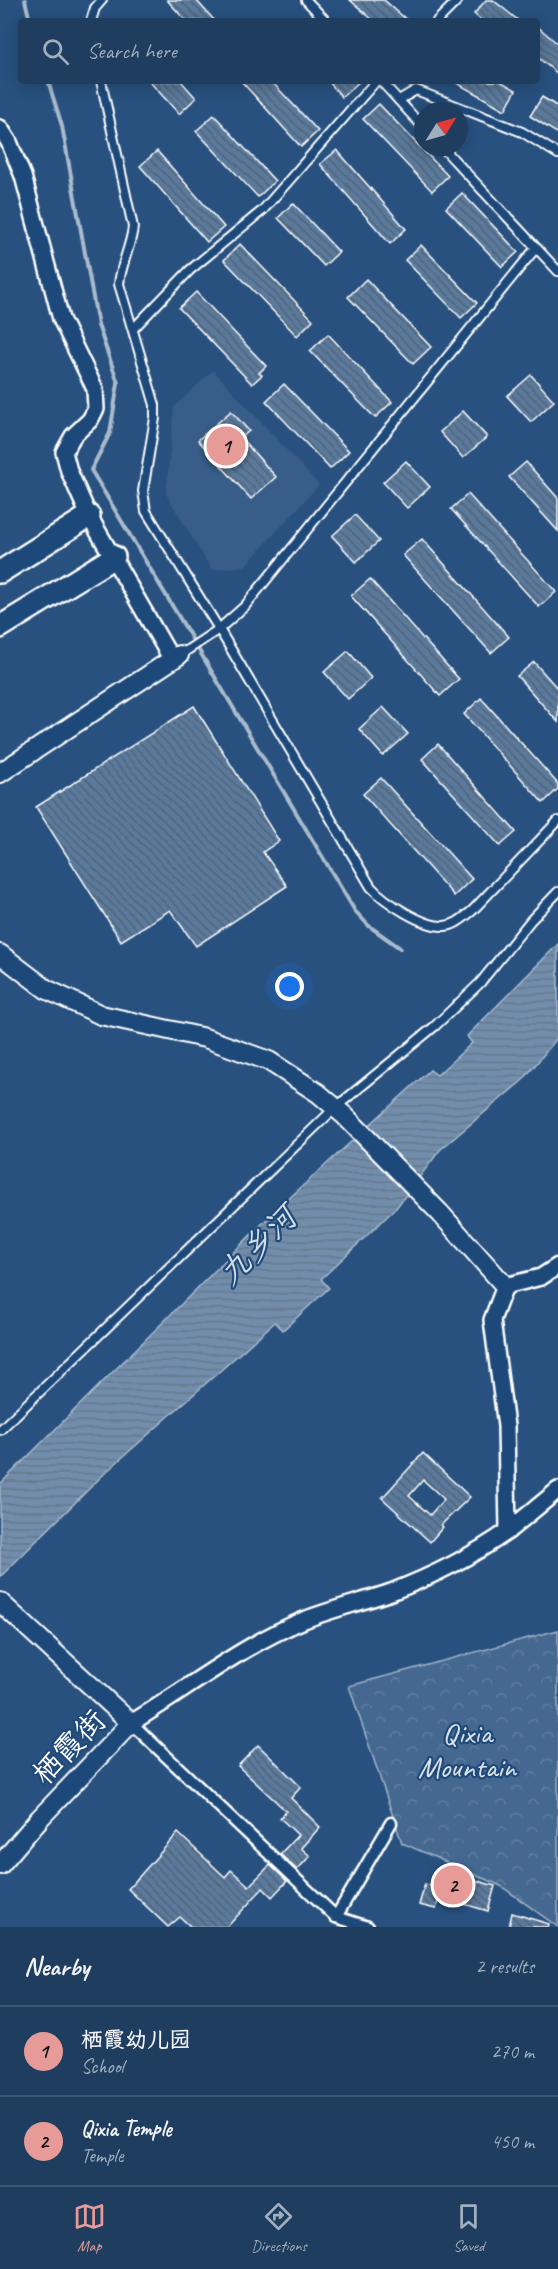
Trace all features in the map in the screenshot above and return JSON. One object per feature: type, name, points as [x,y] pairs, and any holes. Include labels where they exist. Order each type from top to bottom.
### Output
[{"type":"main road","points":[[0,572],[89,516]]},
{"type":"main road","points":[[0,627],[114,557]]},
{"type":"street","points":[[0,128],[9,142],[23,176],[61,319],[95,389],[96,409],[90,420],[73,436],[64,452],[69,471],[89,516],[176,658],[0,773]]},
{"type":"street","points":[[0,954],[46,989],[101,1015],[205,1038],[269,1061],[318,1093],[340,1112],[441,1214],[505,1286]]},
{"type":"street","points":[[505,1286],[542,1277],[558,1266]]},
{"type":"street","points":[[505,1286],[492,1320],[506,1426],[508,1531]]},
{"type":"street","points":[[131,1723],[230,1657],[304,1620],[439,1573],[479,1551],[508,1531],[558,1490]]},
{"type":"street","points":[[0,1602],[336,1917],[368,1927]]},
{"type":"street","name":"栖霞街","points":[[0,1865],[40,1818],[131,1723]]},
{"type":"street","points":[[336,1917],[391,1823]]},
{"type":"lane","points":[[92,18],[102,0]]},
{"type":"lane","points":[[306,0],[323,18]]},
{"type":"lane","points":[[440,18],[458,0]]},
{"type":"lane","points":[[102,84],[133,227],[132,239],[119,284],[155,405],[143,491],[146,511],[219,628],[371,887],[381,897],[410,915],[431,924],[446,927],[459,922],[472,911],[558,821]]},
{"type":"lane","points":[[133,329],[190,270],[263,210],[373,84]]},
{"type":"lane","points":[[384,84],[414,117]]},
{"type":"lane","points":[[399,100],[416,90],[522,132],[558,154]]},
{"type":"lane","points":[[450,156],[558,271]]},
{"type":"lane","points":[[176,658],[219,628],[245,606],[535,249]]},
{"type":"lane","points":[[0,1430],[480,983],[531,920],[558,892]]},
{"type":"shaded area","points":[[213,370],[319,485],[245,566],[212,570],[166,494],[174,407]]},
{"type":"green space","name":"Qixia Mountain","points":[[558,1630],[558,1927],[501,1886],[402,1843],[349,1686]]},
{"type":"water","name":"九乡河","points":[[558,944],[558,1037],[523,1080],[440,1150],[396,1208],[321,1279],[329,1288],[283,1330],[275,1322],[106,1472],[0,1577],[0,1484],[274,1212],[430,1070],[437,1075],[472,1043],[467,1036]]},
{"type":"building","points":[[167,0],[196,0],[212,18],[183,18]]},
{"type":"building","points":[[350,0],[384,0],[405,18],[371,18]]},
{"type":"building","points":[[486,0],[493,0],[515,18],[479,18],[474,14]]},
{"type":"building","points":[[540,29],[558,44],[558,74],[540,59]]},
{"type":"building","points":[[152,84],[184,84],[196,98],[179,114]]},
{"type":"building","points":[[244,84],[274,84],[318,131],[301,147]]},
{"type":"building","points":[[331,84],[357,84],[342,97]]},
{"type":"building","points":[[458,84],[505,84],[516,90],[505,110]]},
{"type":"building","points":[[542,97],[558,107],[558,134],[530,116]]},
{"type":"building","points":[[379,104],[414,141],[414,156],[429,156],[448,176],[432,191],[363,119]]},
{"type":"building","points":[[214,115],[275,181],[258,197],[196,131]]},
{"type":"building","points":[[337,150],[406,229],[390,244],[320,164]]},
{"type":"building","points":[[157,151],[224,227],[207,242],[140,166]]},
{"type":"building","points":[[462,193],[518,252],[502,267],[446,208]]},
{"type":"building","points":[[293,203],[339,252],[324,266],[278,218]]},
{"type":"building","points":[[240,244],[313,320],[297,336],[224,260]]},
{"type":"building","points":[[421,245],[477,303],[461,318],[405,260]]},
{"type":"building","points":[[366,279],[431,347],[413,364],[348,297]]},
{"type":"building","points":[[196,292],[266,366],[259,373],[262,375],[252,384],[179,308]]},
{"type":"building","points":[[328,334],[392,402],[375,418],[310,351]]},
{"type":"building","points":[[531,375],[554,401],[531,422],[507,396]]},
{"type":"building","points":[[284,384],[349,451],[330,469],[266,401]]},
{"type":"building","points":[[231,411],[249,431],[241,438],[276,477],[251,499],[198,440]]},
{"type":"building","points":[[463,411],[487,437],[463,458],[440,432]]},
{"type":"building","points":[[406,461],[430,487],[407,508],[383,482]]},
{"type":"building","points":[[526,462],[558,498],[558,531],[509,477]]},
{"type":"building","points":[[468,494],[556,592],[539,607],[451,509]]},
{"type":"building","points":[[355,515],[379,541],[356,562],[332,536]]},
{"type":"building","points":[[422,539],[509,637],[491,653],[403,555]]},
{"type":"building","points":[[370,579],[459,679],[440,696],[351,596]]},
{"type":"building","points":[[348,651],[371,678],[348,699],[324,672]]},
{"type":"building","points":[[534,662],[558,689],[558,722],[517,676]]},
{"type":"building","points":[[481,698],[558,784],[558,789],[543,803],[464,714]]},
{"type":"building","points":[[194,706],[279,841],[263,852],[287,886],[196,946],[170,910],[121,941],[36,807]]},
{"type":"building","points":[[383,707],[408,734],[383,756],[359,729]]},
{"type":"building","points":[[438,744],[516,832],[500,846],[422,759]]},
{"type":"building","points":[[381,778],[472,879],[454,896],[363,794]]},
{"type":"building","points":[[423,1453],[470,1497],[441,1525],[443,1527],[430,1542],[382,1498]],"holes":[[[423,1480],[444,1499],[430,1515],[409,1496]]]},
{"type":"building","points":[[258,1745],[301,1787],[291,1798],[320,1827],[301,1848],[310,1856],[297,1870],[280,1854],[298,1835],[280,1818],[286,1811],[238,1766]]},
{"type":"building","points":[[178,1833],[225,1877],[231,1870],[249,1886],[270,1865],[287,1881],[272,1897],[263,1888],[227,1927],[191,1927],[180,1917],[168,1927],[128,1889]]},
{"type":"building","points":[[471,1879],[495,1886],[488,1911],[464,1904]]},
{"type":"building","points":[[425,1884],[442,1888],[436,1909],[419,1905]]},
{"type":"building","points":[[512,1913],[549,1924],[548,1927],[509,1927]]},
{"type":"waterway","points":[[25,0],[29,18]]},
{"type":"waterway","points":[[49,84],[62,126],[98,325],[118,383],[110,433],[91,470],[355,911],[369,926],[400,948]]},
{"type":"place","name":"栖霞幼儿园","points":[[226,446]]},
{"type":"place","name":"Qixia Temple","points":[[453,1885]]}]
